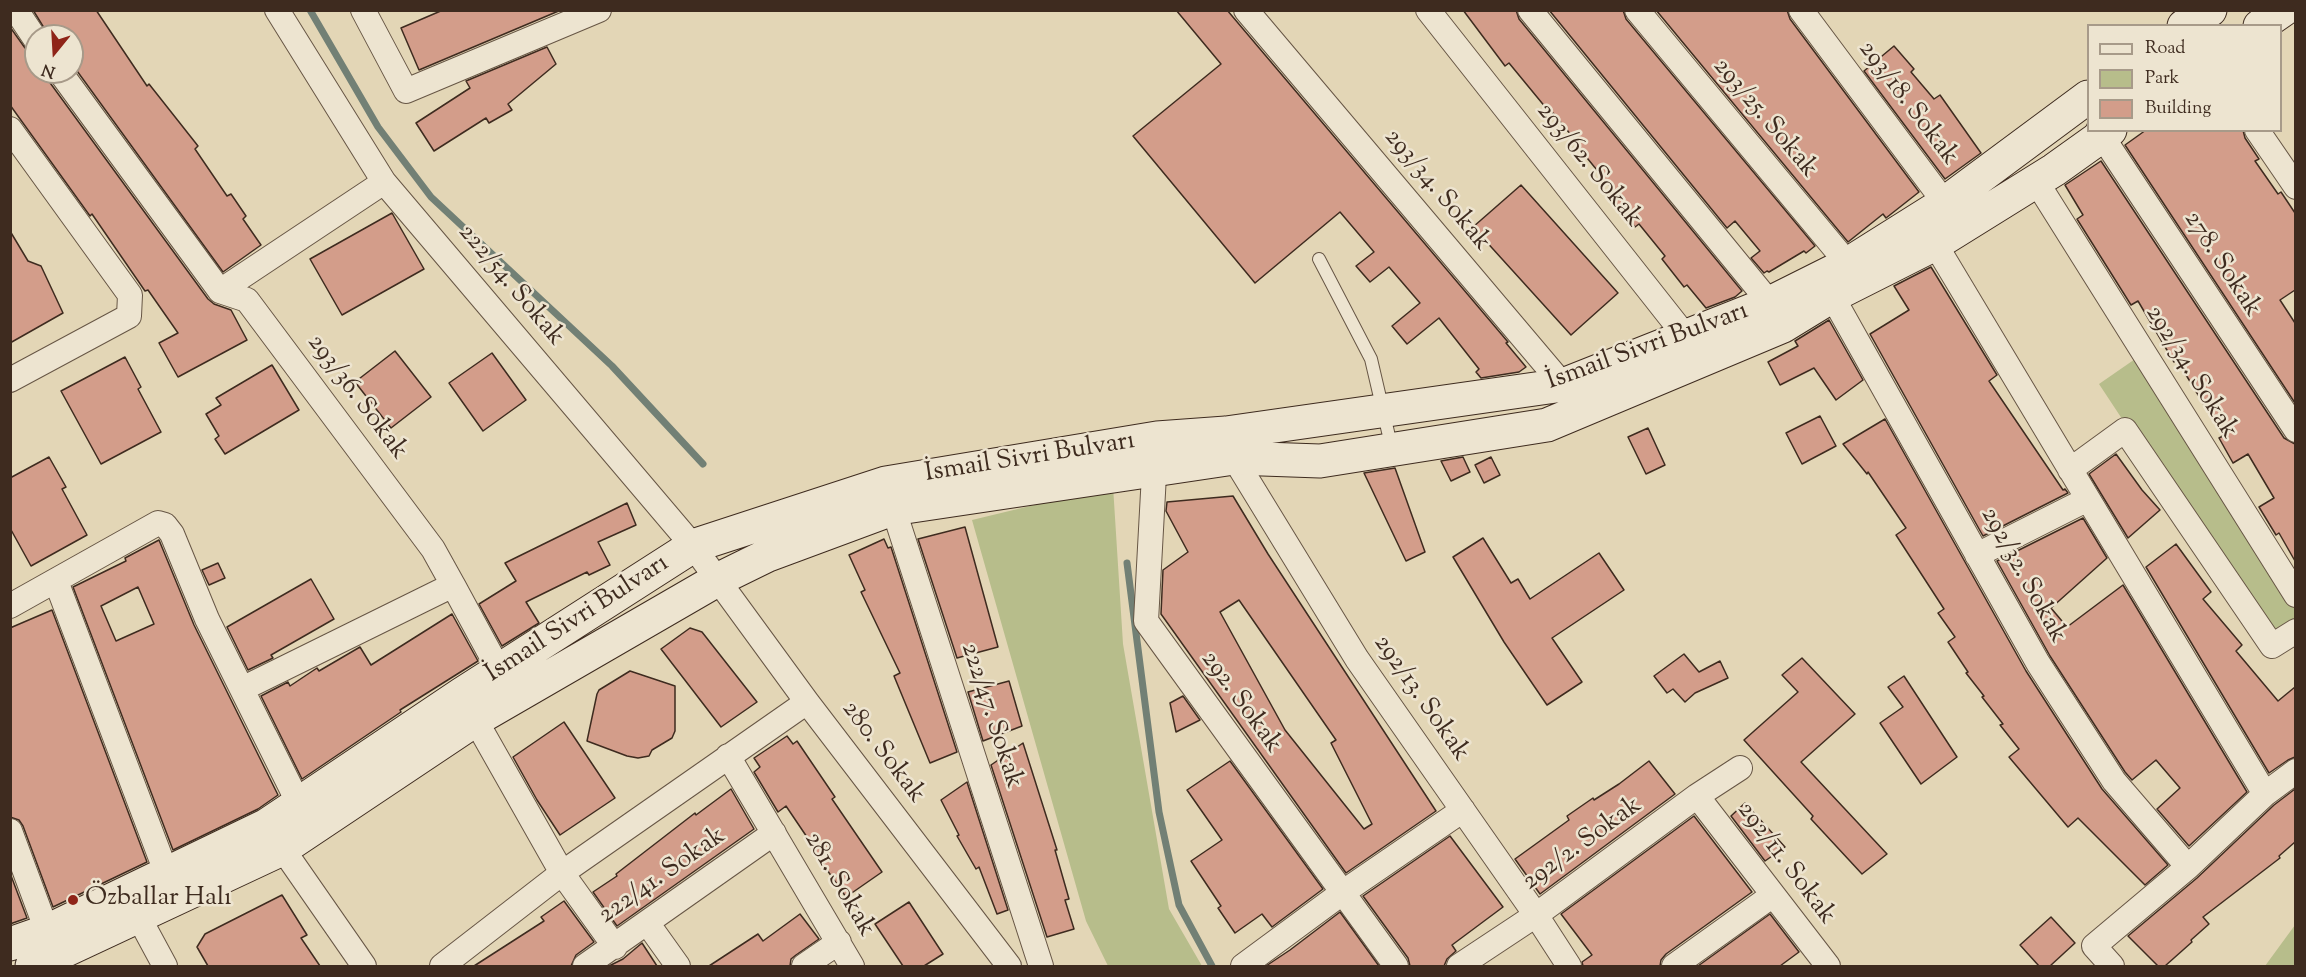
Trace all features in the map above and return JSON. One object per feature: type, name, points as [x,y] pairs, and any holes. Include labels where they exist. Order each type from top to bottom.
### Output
[{"type":"main road","points":[[2187,24],[2210,10]]},
{"type":"main road","points":[[2263,24],[2283,10]]},
{"type":"main road","name":"İsmail Sivri Bulvarı","points":[[1695,348],[1770,303],[1848,264],[1945,203],[2087,123]]},
{"type":"main road","name":"İsmail Sivri Bulvarı","points":[[32,966],[131,904],[275,837],[469,707],[499,670],[693,546],[889,496],[1155,453],[1226,433],[1383,411],[1571,398],[1695,348],[1783,326],[1832,296],[1935,244],[2036,181],[2087,126]]},
{"type":"main road","name":"İsmail Sivri Bulvarı","points":[[1155,453],[1320,461],[1547,425],[1571,398]]},
{"type":"main road","name":"İsmail Sivri Bulvarı","points":[[10,944],[131,904],[166,872],[275,837],[299,804],[469,707],[717,580],[889,496]]},
{"type":"street","points":[[16,10],[25,24]]},
{"type":"street","name":"222/54. Sokak","points":[[277,10],[384,182],[693,546],[717,580]]},
{"type":"street","points":[[363,10],[406,91],[599,10]]},
{"type":"street","name":"293/34. Sokak","points":[[1246,10],[1571,398]]},
{"type":"street","name":"293/62. Sokak","points":[[1428,10],[1695,348]]},
{"type":"street","points":[[1530,10],[1770,303]]},
{"type":"street","name":"293/25. Sokak","points":[[1637,10],[1848,264]]},
{"type":"street","name":"293/18. Sokak","points":[[1801,10],[1945,203]]},
{"type":"street","points":[[69,84],[220,291],[384,182]]},
{"type":"street","points":[[10,129],[130,295],[131,309],[129,316],[10,380]]},
{"type":"street","name":"278. Sokak","points":[[2102,132],[2295,430]]},
{"type":"street","points":[[2259,132],[2291,172]]},
{"type":"street","name":"292/34. Sokak","points":[[2036,181],[2295,595]]},
{"type":"street","points":[[1935,244],[2265,794]]},
{"type":"street","name":"293/36. Sokak","points":[[220,291],[247,300],[433,549],[499,670]]},
{"type":"street","name":"292/32. Sokak","points":[[1832,296],[2038,663],[2114,781],[2188,867]]},
{"type":"street","points":[[2070,470],[2125,430],[2272,646],[2295,631]]},
{"type":"street","name":"292. Sokak","points":[[1155,453],[1146,621],[1396,966]]},
{"type":"street","name":"292/13. Sokak","points":[[1234,458],[1357,659],[1536,915],[1569,966]]},
{"type":"street","name":"222/47. Sokak","points":[[889,496],[1041,966]]},
{"type":"street","points":[[1977,555],[2088,499]]},
{"type":"street","points":[[10,606],[158,524],[165,525],[172,534],[207,619],[299,804]]},
{"type":"street","name":"280. Sokak","points":[[717,580],[1001,964]]},
{"type":"street","points":[[56,581],[166,872]]},
{"type":"street","points":[[242,689],[453,585]]},
{"type":"street","points":[[442,966],[562,873],[807,702]]},
{"type":"street","points":[[469,707],[562,873],[615,946]]},
{"type":"street","name":"281. Sokak","points":[[728,756],[852,966]]},
{"type":"street","name":"292/2. Sokak","points":[[1459,966],[1536,915],[1697,796],[1740,768]]},
{"type":"street","points":[[2112,966],[2094,946],[2188,867],[2265,794],[2295,771]]},
{"type":"street","name":"292/11. Sokak","points":[[1697,796],[1828,966]]},
{"type":"street","points":[[1243,966],[1342,893],[1463,810]]},
{"type":"street","points":[[10,831],[47,931]]},
{"type":"street","name":"222/41. Sokak","points":[[585,966],[648,924],[774,833]]},
{"type":"street","points":[[275,837],[364,966]]},
{"type":"street","points":[[1674,966],[1773,895]]},
{"type":"street","points":[[131,904],[165,966]]},
{"type":"street","points":[[648,924],[678,966]]},
{"type":"street","points":[[804,966],[839,942]]},
{"type":"lane","points":[[1319,260],[1371,359],[1392,450]]},
{"type":"green space","points":[[2138,357],[2295,596],[2295,631],[2272,646],[2099,384]]},
{"type":"green space","points":[[1113,486],[1123,644],[1169,909],[1202,966],[1108,966],[1086,921],[972,520]]},
{"type":"green space","points":[[2295,925],[2295,966],[2265,966]]},
{"type":"building","points":[[33,10],[96,10],[147,86],[149,84],[198,146],[195,149],[227,196],[231,194],[246,216],[243,219],[261,245],[223,272],[84,81],[84,24],[42,24]]},
{"type":"building","points":[[443,10],[561,10],[419,70],[401,28]]},
{"type":"building","points":[[1176,10],[1227,10],[1508,342],[1506,343],[1526,367],[1519,372],[1481,378],[1476,372],[1479,369],[1439,318],[1407,344],[1392,326],[1420,303],[1389,267],[1370,282],[1356,266],[1374,252],[1340,212],[1255,283],[1133,136],[1221,64]]},
{"type":"building","points":[[1463,10],[1516,10],[1519,19],[1742,291],[1735,297],[1706,308],[1687,285],[1684,287],[1662,259],[1665,256],[1639,224],[1635,227],[1614,201],[1619,197],[1574,142],[1576,141],[1509,63],[1505,66]]},
{"type":"building","points":[[1549,10],[1623,10],[1626,19],[1815,246],[1806,253],[1804,251],[1764,273],[1751,258],[1760,251],[1735,221],[1727,228]]},
{"type":"building","points":[[1656,10],[1787,10],[1790,19],[1919,192],[1886,218],[1883,214],[1848,242]]},
{"type":"building","points":[[10,27],[24,47],[24,84],[51,84],[208,299],[214,304],[231,310],[247,340],[178,377],[159,343],[178,333],[10,105]]},
{"type":"building","points":[[1894,46],[1914,69],[1911,72],[1934,99],[1940,95],[1981,153],[1945,179],[1864,71]]},
{"type":"building","points":[[547,47],[556,64],[508,104],[512,110],[489,123],[486,118],[434,151],[416,123],[470,88],[466,81]]},
{"type":"building","points":[[2143,132],[2244,132],[2259,159],[2255,161],[2278,194],[2281,192],[2295,213],[2295,290],[2280,300],[2295,323],[2295,403],[2125,145]]},
{"type":"building","points":[[2101,161],[2284,438],[2295,444],[2295,561],[2279,533],[2276,535],[2259,507],[2274,498],[2248,454],[2233,463],[2219,438],[2223,436],[2177,360],[2174,362],[2138,301],[2131,305],[2077,219],[2083,215],[2065,185]]},
{"type":"building","points":[[1521,185],[1618,293],[1571,335],[1473,227]]},
{"type":"building","points":[[392,213],[424,269],[342,315],[310,259]]},
{"type":"building","points":[[10,231],[28,261],[41,266],[63,313],[10,343]]},
{"type":"building","points":[[1931,267],[1997,375],[1989,381],[2063,490],[2065,489],[2068,493],[1983,536],[1870,334],[1909,310],[1894,286]]},
{"type":"building","points":[[1829,320],[1863,380],[1836,400],[1814,368],[1780,385],[1768,362],[1798,346],[1795,341]]},
{"type":"building","points":[[395,351],[431,397],[391,428],[355,382]]},
{"type":"building","points":[[492,353],[526,400],[483,431],[449,383]]},
{"type":"building","points":[[125,357],[141,387],[138,389],[161,432],[101,464],[61,391]]},
{"type":"building","points":[[272,365],[299,410],[225,454],[215,439],[219,436],[206,414],[221,405],[216,398]]},
{"type":"building","points":[[1820,416],[1836,446],[1802,464],[1786,433]]},
{"type":"building","points":[[1885,419],[2026,671],[2102,789],[2168,865],[2145,885],[2078,818],[2068,827],[2009,757],[2019,749],[2000,725],[2003,724],[1982,697],[1984,696],[1966,673],[1968,672],[1948,642],[1955,637],[1938,613],[1944,609],[1896,535],[1906,528],[1868,472],[1867,474],[1843,444]]},
{"type":"building","points":[[1648,428],[1665,465],[1646,474],[1628,437]]},
{"type":"building","points":[[2116,454],[2160,510],[2128,538],[2089,474]]},
{"type":"building","points":[[49,457],[66,487],[62,489],[87,535],[31,566],[10,528],[10,478]]},
{"type":"building","points":[[1463,457],[1470,472],[1451,481],[1441,461]]},
{"type":"building","points":[[1491,457],[1500,475],[1484,483],[1475,465]]},
{"type":"building","points":[[1395,468],[1425,552],[1406,561],[1364,473]]},
{"type":"building","points":[[1233,496],[1268,554],[1436,811],[1346,873],[1161,614],[1163,570],[1188,552],[1166,511],[1167,502]],"holes":[[[1239,600],[1336,740],[1331,743],[1372,824],[1364,829],[1285,730],[1220,612]]]},
{"type":"building","points":[[627,503],[636,525],[598,542],[610,565],[589,575],[587,572],[526,602],[539,623],[502,646],[479,604],[516,581],[505,563]]},
{"type":"building","points":[[2083,518],[2107,558],[2051,608],[2067,627],[2123,585],[2247,792],[2189,846],[2157,809],[2180,788],[2156,760],[2132,780],[2125,772],[2050,656],[1997,561]]},
{"type":"building","points":[[965,527],[998,647],[957,658],[918,539]]},
{"type":"building","points":[[1483,538],[1511,583],[1518,579],[1530,599],[1599,553],[1624,590],[1552,638],[1582,682],[1547,705],[1504,642],[1453,557]]},
{"type":"building","points":[[884,539],[888,548],[891,547],[957,752],[930,763],[894,676],[900,673],[861,592],[865,590],[849,555]]},
{"type":"building","points":[[159,540],[194,625],[278,795],[258,809],[173,850],[73,587],[126,561],[125,558]],"holes":[[[138,587],[154,624],[116,641],[101,606]]]},
{"type":"building","points":[[2176,544],[2211,592],[2203,599],[2242,645],[2236,651],[2278,701],[2295,687],[2295,757],[2269,773],[2146,567]]},
{"type":"building","points":[[218,563],[225,578],[209,585],[202,570]]},
{"type":"building","points":[[311,579],[334,619],[271,655],[273,658],[248,670],[227,627]]},
{"type":"building","points":[[52,610],[147,862],[53,907],[23,826],[19,820],[10,817],[10,628]]},
{"type":"building","points":[[452,614],[478,661],[400,710],[401,712],[302,779],[261,696],[288,682],[290,686],[317,668],[319,671],[360,647],[371,665]]},
{"type":"building","points":[[690,628],[702,632],[757,702],[721,727],[661,649]]},
{"type":"building","points":[[1684,654],[1699,672],[1720,661],[1728,678],[1695,693],[1685,702],[1673,689],[1667,693],[1654,676]]},
{"type":"building","points":[[1802,658],[1855,714],[1801,762],[1887,854],[1862,874],[1811,819],[1813,816],[1744,740],[1798,692],[1782,675]]},
{"type":"building","points":[[630,671],[675,686],[675,731],[672,738],[652,750],[649,756],[638,758],[587,741],[599,690]]},
{"type":"building","points":[[1904,676],[1957,757],[1921,784],[1880,723],[1903,707],[1888,687]]},
{"type":"building","points":[[1009,681],[1022,726],[983,741],[968,692]]},
{"type":"building","points":[[1183,696],[1200,720],[1176,732],[1170,703]]},
{"type":"building","points":[[564,722],[615,798],[560,835],[513,757]]},
{"type":"building","points":[[787,736],[793,744],[797,741],[835,797],[832,799],[882,872],[846,897],[786,806],[778,812],[754,772],[760,767],[754,758]]},
{"type":"building","points":[[1023,743],[1057,850],[1055,850],[1069,899],[1065,900],[1074,929],[1047,937],[991,765]]},
{"type":"building","points":[[1230,761],[1323,889],[1272,927],[1262,914],[1235,933],[1218,908],[1221,906],[1191,861],[1222,840],[1187,790]]},
{"type":"building","points":[[1649,761],[1675,794],[1540,894],[1515,859],[1569,820],[1567,816],[1619,784]]},
{"type":"building","points":[[967,782],[1008,910],[997,914],[979,867],[976,869],[957,836],[959,835],[941,800]]},
{"type":"building","points":[[731,789],[754,829],[617,926],[593,892],[617,876],[616,874],[695,813],[696,815]]},
{"type":"building","points":[[2295,789],[2295,842],[2279,856],[2280,858],[2203,917],[2209,924],[2165,966],[2158,966],[2128,936],[2197,878],[2274,805]]},
{"type":"building","points":[[1745,803],[1785,847],[1765,861],[1731,816]]},
{"type":"building","points":[[1694,816],[1752,892],[1666,954],[1660,966],[1583,966],[1582,962],[1592,955],[1561,914]]},
{"type":"building","points":[[1450,836],[1503,907],[1452,945],[1456,951],[1447,959],[1444,966],[1410,966],[1408,958],[1363,896]]},
{"type":"building","points":[[10,873],[27,918],[10,924]]},
{"type":"building","points":[[282,895],[307,935],[301,938],[320,966],[208,966],[197,947],[205,934]]},
{"type":"building","points":[[564,901],[594,942],[576,955],[571,966],[474,966],[544,921],[541,917]]},
{"type":"building","points":[[909,902],[943,954],[924,966],[903,966],[875,924]]},
{"type":"building","points":[[1340,912],[1379,966],[1266,966],[1290,950]]},
{"type":"building","points":[[800,914],[819,939],[791,959],[790,966],[709,966],[758,934],[763,941]]},
{"type":"building","points":[[1770,914],[1799,952],[1780,966],[1698,966]]},
{"type":"building","points":[[2051,917],[2075,943],[2050,966],[2039,966],[2020,945]]},
{"type":"building","points":[[642,943],[657,966],[609,966],[623,959]]},
{"type":"waterway","points":[[310,10],[378,127],[431,197],[612,366],[703,464]]},
{"type":"waterway","points":[[1127,563],[1159,812],[1179,905],[1212,966]]},
{"type":"place","name":"Özballar Halı","points":[[73,900]]}]
